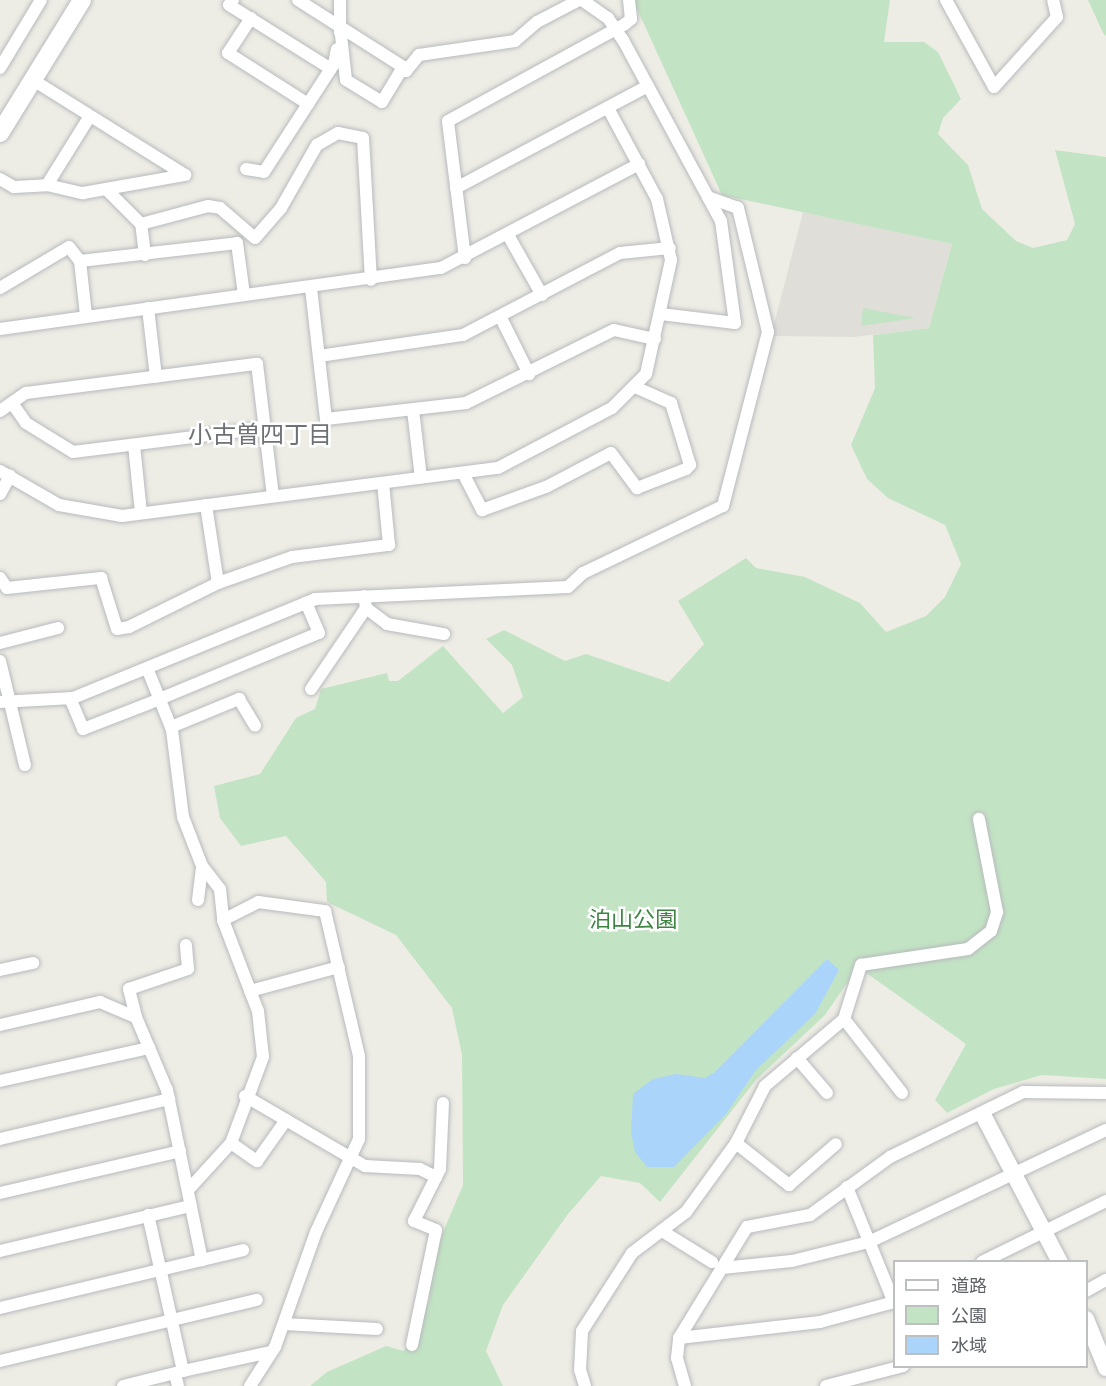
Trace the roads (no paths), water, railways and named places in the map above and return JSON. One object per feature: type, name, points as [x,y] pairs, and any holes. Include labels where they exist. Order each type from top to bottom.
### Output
[{"type":"main road","points":[[0,133],[82,0]]},
{"type":"street","points":[[0,68],[41,0]]},
{"type":"street","points":[[232,0],[230,5],[331,69]]},
{"type":"street","points":[[298,0],[406,70],[419,56],[515,41],[537,22],[580,0],[616,29],[721,221],[735,323],[661,314]]},
{"type":"street","points":[[340,0],[340,26],[346,80],[382,102],[403,67]]},
{"type":"street","points":[[465,258],[448,122],[631,19],[629,0]]},
{"type":"street","points":[[946,0],[994,87],[1057,17],[1053,0]]},
{"type":"street","points":[[251,18],[228,53],[308,104]]},
{"type":"street","points":[[246,169],[264,172],[331,69],[340,26]]},
{"type":"street","points":[[0,179],[14,187],[47,185],[83,193],[108,191],[185,176],[33,80]]},
{"type":"street","points":[[456,188],[648,86]]},
{"type":"street","points":[[0,494],[5,473],[67,507],[122,516],[498,468],[612,408],[638,388],[661,314],[670,248],[665,218],[608,108]]},
{"type":"street","points":[[47,185],[90,116]]},
{"type":"street","points":[[141,224],[208,206],[220,208],[255,238],[324,139],[338,133],[363,138],[371,280]]},
{"type":"street","points":[[0,329],[86,315],[417,274],[465,258],[639,164]]},
{"type":"street","points":[[108,191],[141,224],[145,255]]},
{"type":"street","points":[[708,197],[738,208],[768,332],[741,420],[747,428]]},
{"type":"street","points":[[508,235],[542,295]]},
{"type":"street","points":[[80,261],[237,243],[244,295]]},
{"type":"street","points":[[0,288],[69,247],[80,261],[86,315]]},
{"type":"street","points":[[319,356],[446,339],[501,318],[620,253],[670,248]]},
{"type":"street","points":[[311,288],[326,419],[466,403],[529,374],[614,330],[655,339]]},
{"type":"street","points":[[148,308],[156,377]]},
{"type":"street","points":[[501,318],[529,374]]},
{"type":"street","points":[[0,411],[26,393],[257,364],[273,496]]},
{"type":"street","points":[[0,702],[70,698],[147,669],[306,603],[365,602],[568,587],[583,573],[723,506],[762,381]]},
{"type":"street","points":[[462,473],[482,510],[546,487],[611,453],[637,488],[686,469],[690,465],[671,403],[638,388]]},
{"type":"street","points":[[12,403],[26,423],[73,452],[265,428]]},
{"type":"street","points":[[413,410],[421,478]]},
{"type":"street","points":[[134,445],[141,513]]},
{"type":"street","points":[[0,578],[7,588],[101,578],[117,629],[218,583],[292,557],[389,545],[383,483]]},
{"type":"street","points":[[206,505],[218,583]]},
{"type":"street","points":[[365,602],[387,624],[444,634]]},
{"type":"street","points":[[311,689],[365,602]]},
{"type":"street","points":[[70,698],[83,729],[319,633],[306,603]]},
{"type":"street","points":[[0,644],[58,628]]},
{"type":"street","points":[[0,661],[14,702],[26,765]]},
{"type":"street","points":[[147,669],[171,727],[183,817],[202,866],[220,889],[223,920],[250,991],[263,1057],[245,1096],[231,1143],[189,1189]]},
{"type":"street","points":[[171,727],[239,699],[255,726]]},
{"type":"street","points":[[585,1386],[580,1370],[582,1331],[632,1254],[686,1212],[736,1143],[759,1095],[797,1058],[843,1019],[861,966],[968,949],[991,932],[998,912],[979,819]]},
{"type":"street","points":[[198,900],[202,866]]},
{"type":"street","points":[[223,920],[258,902],[325,911],[360,1056],[359,1139],[316,1232],[284,1324],[250,1386]]},
{"type":"street","points":[[186,945],[190,965],[184,972],[129,989],[136,1017],[169,1099],[202,1260]]},
{"type":"street","points":[[0,970],[33,963]]},
{"type":"street","points":[[250,991],[339,967]]},
{"type":"street","points":[[0,1025],[100,1002],[136,1017]]},
{"type":"street","points":[[843,1019],[902,1093]]},
{"type":"street","points":[[0,1081],[149,1048]]},
{"type":"street","points":[[797,1058],[827,1093]]},
{"type":"street","points":[[685,1386],[677,1358],[679,1338],[717,1265],[747,1227],[801,1218],[890,1157],[983,1115],[1031,1090],[1106,1093]]},
{"type":"street","points":[[245,1096],[351,1160],[365,1166],[420,1169],[436,1177]]},
{"type":"street","points":[[0,1139],[169,1099]]},
{"type":"street","points":[[412,1345],[436,1230],[414,1221],[436,1177],[443,1103]]},
{"type":"street","points":[[983,1115],[1059,1260]]},
{"type":"street","points":[[231,1143],[257,1161],[286,1120]]},
{"type":"street","points":[[662,1231],[717,1265],[822,1256],[869,1242],[1015,1175],[1106,1130]]},
{"type":"street","points":[[736,1143],[789,1185],[836,1144]]},
{"type":"street","points":[[0,1193],[180,1151]]},
{"type":"street","points":[[847,1188],[893,1300]]},
{"type":"street","points":[[986,1260],[1106,1201]]},
{"type":"street","points":[[0,1251],[191,1206]]},
{"type":"street","points":[[148,1215],[171,1320],[178,1377]]},
{"type":"street","points":[[0,1308],[243,1250]]},
{"type":"street","points":[[1088,1290],[1106,1280]]},
{"type":"street","points":[[0,1361],[257,1300]]},
{"type":"street","points":[[679,1338],[820,1322],[893,1302]]},
{"type":"street","points":[[284,1324],[377,1329]]},
{"type":"street","points":[[1088,1324],[1106,1368]]},
{"type":"street","points":[[123,1386],[178,1377],[270,1352]]},
{"type":"street","points":[[826,1386],[895,1368]]},
{"type":"water","points":[[827,959],[839,970],[815,1014],[756,1070],[726,1114],[674,1167],[647,1167],[635,1152],[631,1132],[633,1094],[653,1079],[676,1074],[705,1078],[715,1072]]},
{"type":"district","name":"小古曽四丁目","points":[[260,435]]},
{"type":"park label","name":"泊山公園","points":[[633,920]]}]
